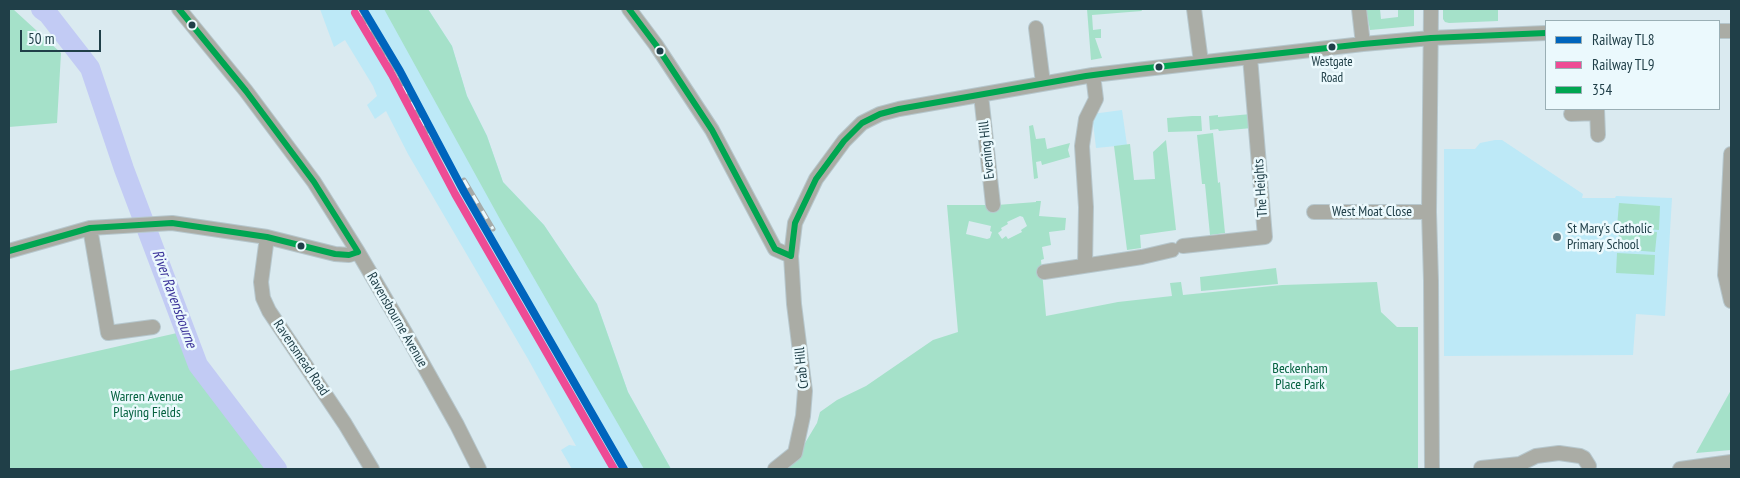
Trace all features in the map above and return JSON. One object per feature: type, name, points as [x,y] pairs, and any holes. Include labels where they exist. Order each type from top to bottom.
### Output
[{"type":"street","name":"Ravensbourne Avenue","points":[[179,9],[246,91],[314,182],[358,252],[457,425],[479,469]]},
{"type":"street","points":[[629,9],[662,53],[712,130],[775,249],[791,256]]},
{"type":"street","points":[[1194,9],[1201,62]]},
{"type":"street","points":[[1359,9],[1364,44]]},
{"type":"street","points":[[1431,9],[1429,212],[1432,290],[1432,469]]},
{"type":"street","points":[[1036,28],[1043,83]]},
{"type":"street","name":"Crab Hill","points":[[776,469],[795,453],[803,416],[805,391],[794,304],[791,256],[795,223],[816,179],[844,141],[862,123],[880,114],[900,109],[1093,75],[1364,44],[1431,38],[1545,33]]},
{"type":"street","name":"The Heights","points":[[1044,272],[1142,257],[1177,248],[1265,237],[1250,57]]},
{"type":"street","points":[[1085,265],[1086,206],[1082,146],[1086,119],[1096,99],[1093,75]]},
{"type":"street","name":"Evening Hill","points":[[981,94],[992,204]]},
{"type":"street","points":[[1572,114],[1597,111],[1598,135]]},
{"type":"street","points":[[1731,154],[1725,275],[1731,301]]},
{"type":"street","name":"West Moat Close","points":[[1314,212],[1429,212]]},
{"type":"street","points":[[9,251],[90,228],[172,223],[267,237],[335,254],[349,255],[358,252]]},
{"type":"street","points":[[90,228],[108,333],[153,327]]},
{"type":"street","name":"Ravensmead Road","points":[[267,237],[261,282],[263,298],[269,311],[345,424],[372,469]]},
{"type":"street","points":[[1481,468],[1520,467],[1536,456],[1559,452],[1580,456],[1584,458],[1589,466]]},
{"type":"street","points":[[1680,469],[1731,462]]},
{"type":"shaded area","points":[[320,9],[428,9],[452,46],[467,96],[487,136],[503,182],[544,225],[597,304],[628,392],[671,469],[572,469],[561,450],[569,445],[576,446],[528,359],[408,154],[386,111],[375,119],[367,105],[377,96],[373,86],[345,40],[334,47]]},
{"type":"shaded area","points":[[1122,110],[1127,145],[1096,148],[1092,114]]},
{"type":"shaded area","name":"St Mary's Catholic Primary School","points":[[1502,140],[1583,194],[1582,198],[1615,198],[1616,196],[1672,198],[1665,316],[1636,314],[1633,355],[1444,356],[1444,149],[1475,149],[1480,143]]},
{"type":"green space","points":[[9,9],[13,9],[61,53],[57,123],[9,127]]},
{"type":"green space","points":[[384,9],[428,9],[452,46],[467,96],[487,136],[503,182],[544,225],[597,304],[628,392],[671,469],[644,469],[501,221]]},
{"type":"green space","points":[[1087,9],[1141,9],[1142,11],[1092,15],[1093,30],[1101,29],[1101,38],[1095,38],[1102,58],[1091,60]]},
{"type":"green space","points":[[1366,9],[1380,9],[1381,19],[1398,17],[1398,9],[1414,9],[1414,26],[1370,30]]},
{"type":"green space","points":[[1443,9],[1498,9],[1498,21],[1449,23],[1443,19]]},
{"type":"green space","points":[[1251,114],[1252,128],[1210,130],[1209,116]]},
{"type":"green space","points":[[1201,116],[1202,131],[1168,132],[1167,118]]},
{"type":"green space","points":[[1033,125],[1036,139],[1045,138],[1047,149],[1070,143],[1068,150],[1070,157],[1042,165],[1041,161],[1036,162],[1038,178],[1034,179],[1029,126]]},
{"type":"green space","points":[[1213,133],[1225,233],[1210,235],[1205,184],[1202,184],[1197,135]]},
{"type":"green space","points":[[1166,140],[1176,230],[1140,235],[1141,248],[1127,250],[1114,146],[1130,144],[1134,180],[1155,179],[1153,152]]},
{"type":"green space","name":"Beckenham Place Park","points":[[1041,201],[1039,216],[1066,218],[1065,230],[1049,232],[1051,245],[1042,247],[1044,259],[1041,260],[1046,316],[1118,302],[1172,296],[1170,283],[1181,282],[1183,295],[1282,285],[1377,282],[1381,312],[1397,327],[1418,327],[1418,469],[786,469],[790,466],[817,423],[820,412],[837,400],[866,386],[933,340],[958,332],[947,205],[997,205]],"holes":[[[1020,216],[1023,217],[1027,226],[1021,230],[1022,232],[1008,239],[1006,236],[1002,239],[998,233],[1002,230],[1001,228],[1008,224],[1007,222]],[[969,221],[991,226],[990,238],[966,234]]]},
{"type":"green space","points":[[1619,203],[1660,206],[1659,230],[1617,227]]},
{"type":"green space","points":[[1619,230],[1657,232],[1655,252],[1618,249]]},
{"type":"green space","points":[[1617,253],[1655,255],[1654,275],[1616,273]]},
{"type":"green space","points":[[1276,268],[1278,284],[1201,291],[1200,277]]},
{"type":"green space","name":"Warren Avenue Playing Fields","points":[[177,333],[198,365],[276,469],[9,469],[9,371]]},
{"type":"green space","points":[[1731,390],[1731,450],[1696,453]]},
{"type":"waterway","name":"River Ravensbourne","points":[[41,9],[48,14],[90,68],[124,169],[198,365],[277,469]]},
{"type":"railway","points":[[356,9],[463,190]]},
{"type":"railway","points":[[464,180],[493,229]]},
{"type":"rail line","name":"TL8","points":[[363,9],[400,71],[463,190],[624,469]]},
{"type":"rail line","name":"TL9","points":[[355,13],[392,75],[455,194],[614,469]]},
{"type":"transit line","name":"354","points":[[179,9],[246,91],[314,182],[358,252]]},
{"type":"transit line","name":"354","points":[[629,9],[656,45],[712,130],[775,249],[791,256]]},
{"type":"transit line","name":"354","points":[[791,256],[795,223],[816,179],[844,141],[862,123],[880,114],[1086,76],[1139,69],[1363,44],[1431,38],[1545,33]]},
{"type":"transit line","name":"354","points":[[9,251],[90,228],[172,223],[267,237],[335,254],[349,255],[358,252]]},
{"type":"place","name":"Westgate Road","points":[[1332,47]]},
{"type":"place","name":"St Mary's Catholic Primary School","points":[[1557,237]]}]
